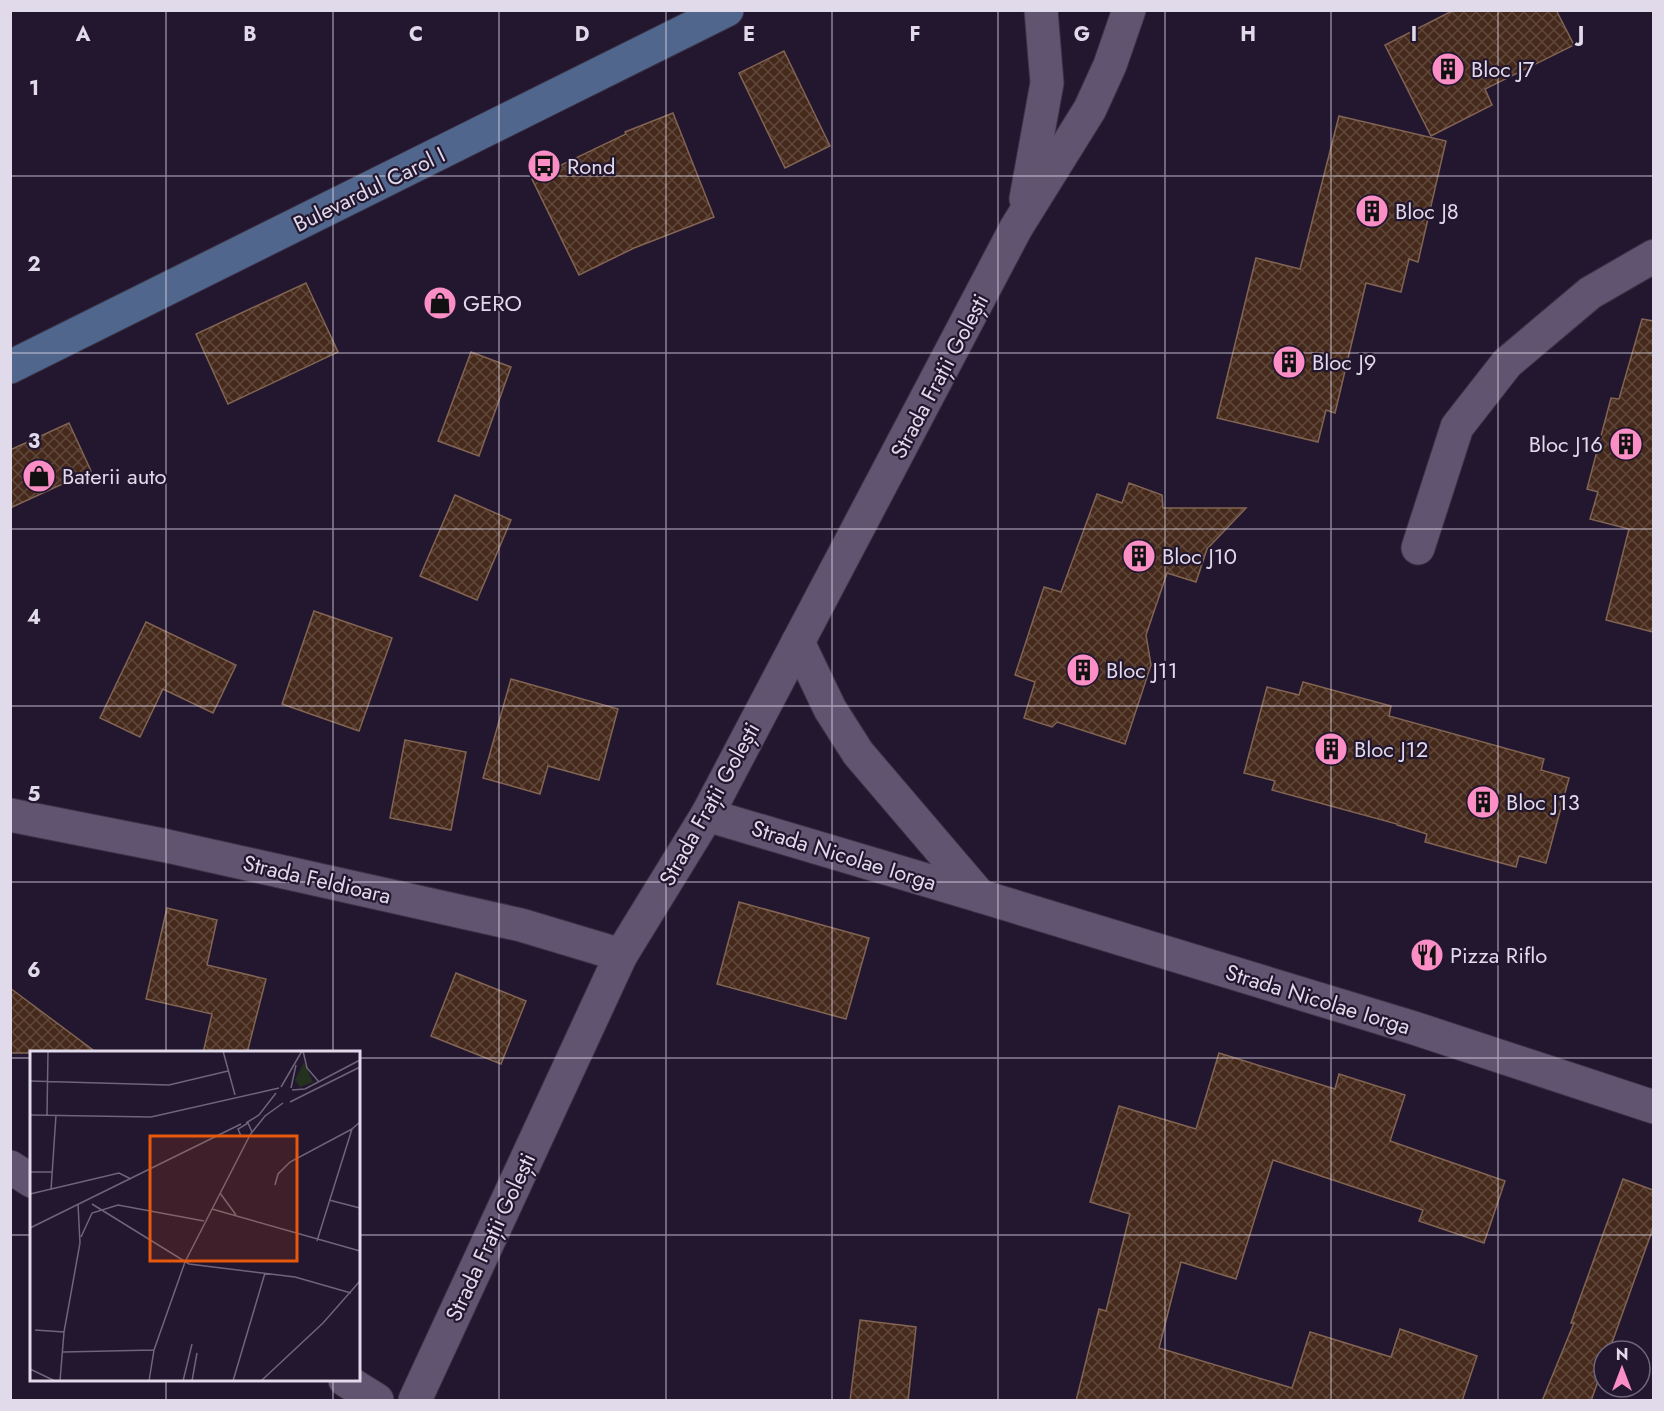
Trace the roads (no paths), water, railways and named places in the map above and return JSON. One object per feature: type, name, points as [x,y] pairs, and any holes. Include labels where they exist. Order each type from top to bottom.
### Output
[{"type":"main road","name":"Bulevardul Carol I","points":[[10,368],[727,10]]},
{"type":"street","name":"Strada Frații Golești","points":[[1022,217],[1047,83],[1041,10]]},
{"type":"street","name":"Strada Frații Golești","points":[[415,1401],[621,956],[707,815],[1022,217],[1090,109],[1110,64],[1129,10]]},
{"type":"street","points":[[1418,548],[1457,427],[1507,363],[1590,293],[1653,256]]},
{"type":"street","name":"Strada Nicolae Iorga","points":[[798,642],[830,709],[858,753],[980,896]]},
{"type":"street","name":"Strada Feldioara","points":[[10,815],[168,846],[521,925],[621,956]]},
{"type":"street","name":"Strada Nicolae Iorga","points":[[707,815],[1403,1025],[1653,1107]]},
{"type":"street","points":[[10,1167],[30,1179]]},
{"type":"street","points":[[347,1381],[377,1401]]},
{"type":"place","name":"Bloc J7","points":[[1448,69]]},
{"type":"place","name":"Rond","points":[[544,166]]},
{"type":"place","name":"Bloc J8","points":[[1372,211]]},
{"type":"place","name":"GERO","points":[[440,303]]},
{"type":"place","name":"Bloc J9","points":[[1289,362]]},
{"type":"place","name":"Bloc J16","points":[[1626,444]]},
{"type":"place","name":"Baterii auto","points":[[39,476]]},
{"type":"place","name":"Bloc J10","points":[[1139,556]]},
{"type":"place","name":"Bloc J11","points":[[1083,670]]},
{"type":"place","name":"Bloc J12","points":[[1331,749]]},
{"type":"place","name":"Bloc J13","points":[[1483,802]]},
{"type":"place","name":"Pizza Riflo","points":[[1427,955]]}]
